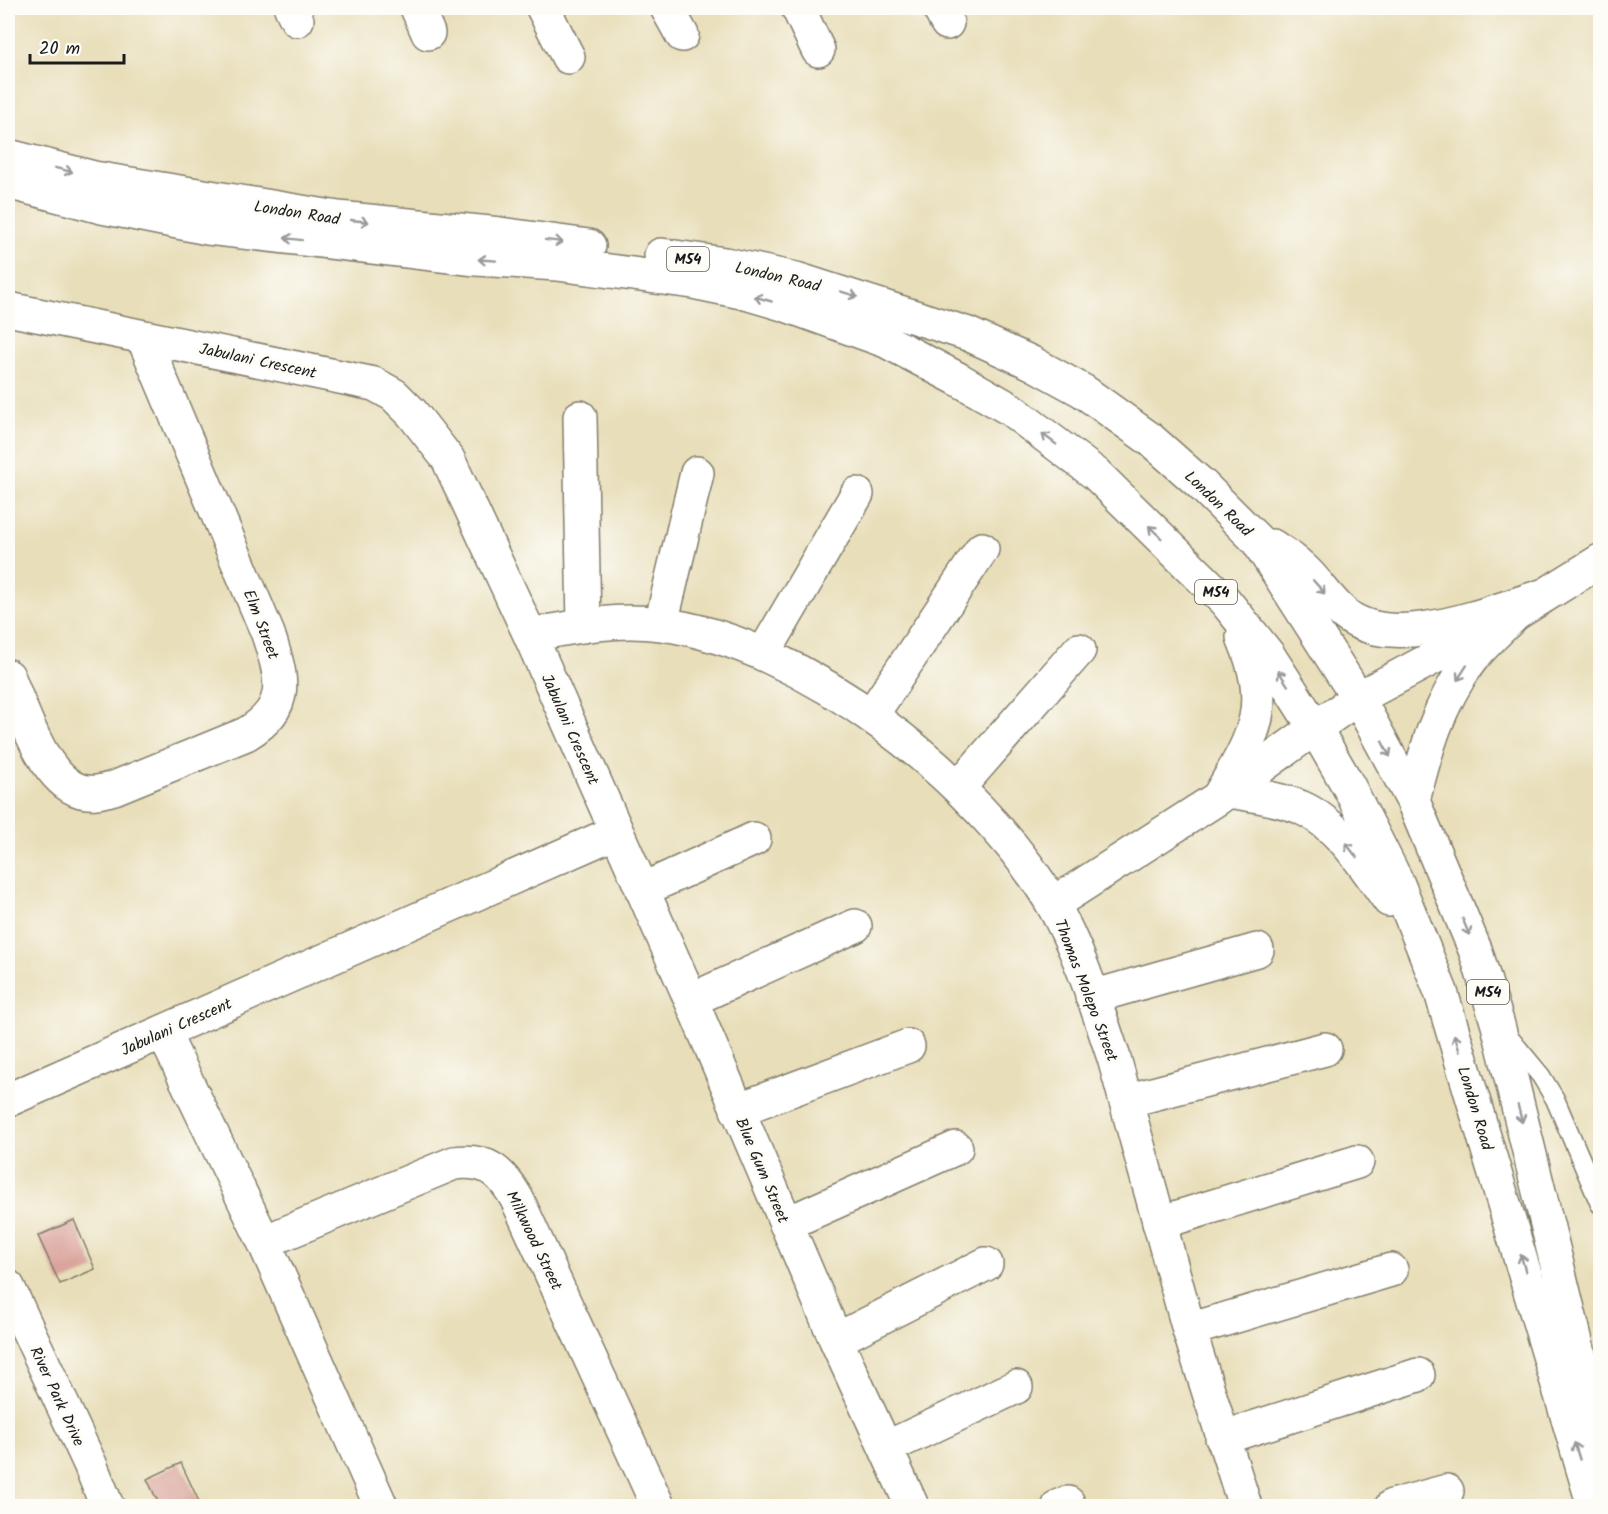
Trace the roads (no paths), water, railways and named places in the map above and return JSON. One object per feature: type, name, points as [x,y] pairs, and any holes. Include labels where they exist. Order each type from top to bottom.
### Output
[{"type":"street","points":[[543,8],[568,57]]},
{"type":"street","points":[[798,8],[818,50]]},
{"type":"street","name":"London Road","points":[[8,156],[94,178],[327,217],[500,234],[725,264],[796,279],[968,334],[1032,363],[1083,391],[1150,439],[1202,485],[1257,540],[1358,698],[1413,801],[1476,952],[1498,1025],[1600,1439]]},
{"type":"street","name":"London Road","points":[[8,182],[102,207],[208,228],[453,257],[557,264],[693,282],[742,292],[786,305],[886,341],[1010,409],[1096,474],[1225,601],[1267,653],[1315,728],[1349,788],[1397,882],[1441,992],[1594,1506]]},
{"type":"street","name":"Jabulani Crescent","points":[[8,309],[374,384],[394,395],[429,432],[448,459],[530,635],[616,832],[8,1100]]},
{"type":"street","name":"Elm Street","points":[[8,676],[44,758],[63,781],[84,792],[114,788],[246,734],[267,718],[277,703],[280,691],[280,671],[268,634],[143,336]]},
{"type":"street","points":[[580,417],[584,626]]},
{"type":"street","points":[[661,624],[697,473]]},
{"type":"street","points":[[764,653],[857,494]]},
{"type":"street","points":[[1257,540],[1272,546],[1302,568],[1345,614],[1373,628],[1408,631],[1429,628],[1545,595]]},
{"type":"street","points":[[871,716],[982,549]]},
{"type":"street","points":[[1053,904],[1223,794],[1358,698],[1515,614],[1600,561]]},
{"type":"street","points":[[1223,794],[1253,730],[1258,709],[1258,686],[1252,660],[1225,601]]},
{"type":"street","points":[[1413,801],[1425,751],[1439,712],[1471,660],[1515,614]]},
{"type":"street","name":"Thomas Molepo Street","points":[[530,635],[612,622],[661,624],[698,632],[764,653],[821,684],[871,716],[912,747],[958,788],[1000,831],[1030,869],[1053,904],[1092,997],[1114,1058],[1189,1330],[1245,1506]]},
{"type":"street","points":[[958,788],[1079,651]]},
{"type":"street","points":[[1223,794],[1284,802],[1302,808],[1323,821],[1343,839],[1424,947]]},
{"type":"street","name":"Blue Gum Street","points":[[616,832],[691,1000],[786,1224],[912,1506]]},
{"type":"street","points":[[642,890],[754,839]]},
{"type":"street","points":[[691,1000],[855,926]]},
{"type":"street","points":[[1092,997],[1257,950]]},
{"type":"street","points":[[163,1032],[264,1242],[381,1506]]},
{"type":"street","points":[[737,1110],[908,1046]]},
{"type":"street","points":[[1126,1101],[1325,1049]]},
{"type":"street","points":[[786,1224],[956,1148]]},
{"type":"street","name":"Milkwood Street","points":[[264,1242],[454,1162],[482,1163],[494,1170],[517,1198],[658,1506]]},
{"type":"street","points":[[1159,1223],[1357,1162]]},
{"type":"street","points":[[837,1340],[986,1264]]},
{"type":"street","points":[[1189,1330],[1391,1270]]},
{"type":"street","name":"River Park Drive","points":[[8,1287],[90,1464],[107,1506]]},
{"type":"street","points":[[1222,1438],[1418,1375]]},
{"type":"street","points":[[886,1448],[1016,1387]]},
{"type":"street","points":[[1392,1506],[1447,1491]]},
{"type":"lane","points":[[1498,1025],[1541,1076],[1555,1099],[1600,1204]]}]
